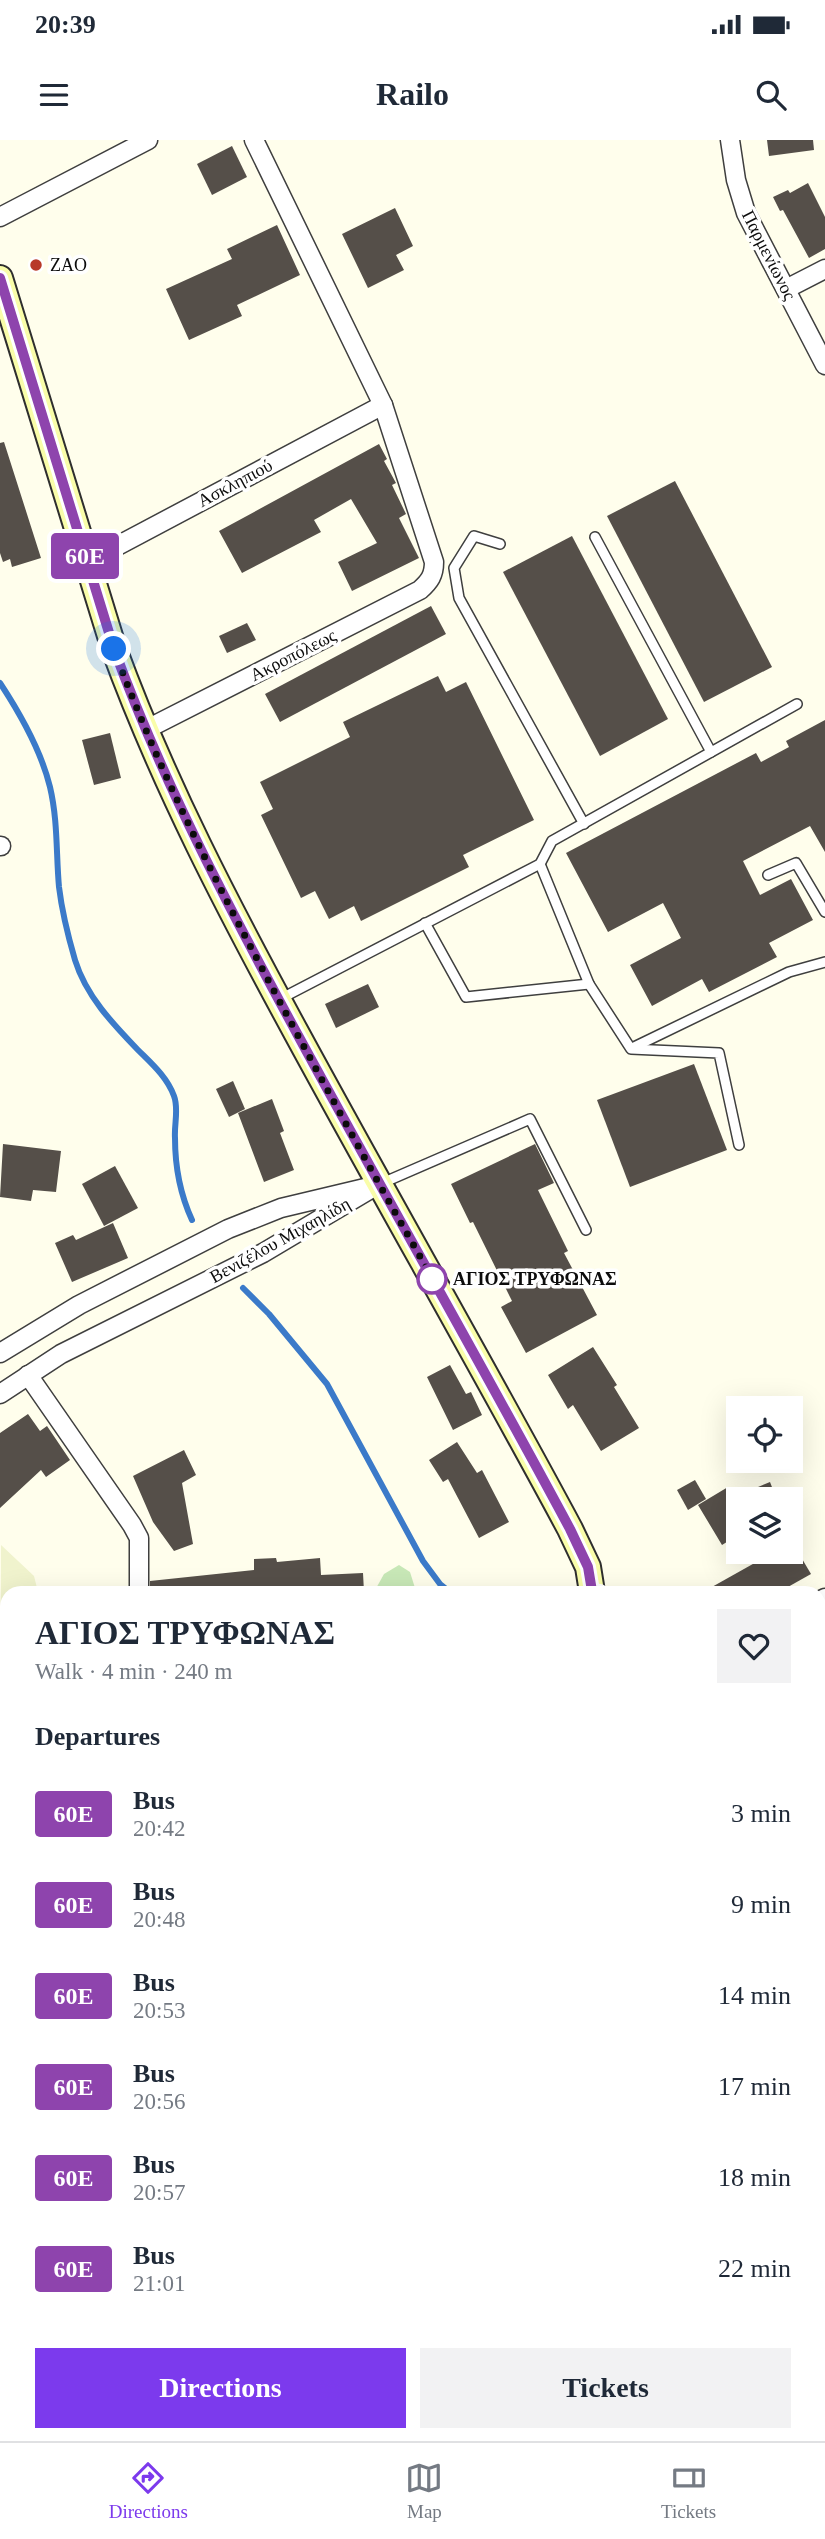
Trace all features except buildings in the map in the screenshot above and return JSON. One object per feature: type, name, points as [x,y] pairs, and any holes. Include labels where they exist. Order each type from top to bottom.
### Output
[{"type":"main road","points":[[0,278],[114,649],[145,730],[217,886],[570,1529],[588,1567],[593,1586]]},
{"type":"street","points":[[0,217],[148,140]]},
{"type":"street","points":[[254,140],[383,405]]},
{"type":"street","name":"Παρμενίωνος","points":[[730,140],[736,180],[746,213],[825,365]]},
{"type":"street","points":[[786,289],[825,269]]},
{"type":"street","name":"Ασκληπιού","points":[[87,562],[383,405]]},
{"type":"street","name":"Ακροπόλεως","points":[[145,730],[420,590],[430,582],[434,562],[383,405]]},
{"type":"street","name":"Βενιζέλου Μιχαηλίδη","points":[[0,1353],[79,1305],[228,1229],[281,1208],[379,1184]]},
{"type":"street","name":"Βενιζέλου Μιχαηλίδη","points":[[0,1394],[61,1354],[263,1253],[379,1184]]},
{"type":"street","points":[[28,1375],[139,1538],[139,1586]]},
{"type":"lane","points":[[499,544],[474,536],[454,568],[459,598],[584,824]]},
{"type":"lane","points":[[595,537],[711,752]]},
{"type":"lane","points":[[279,999],[540,864],[552,841],[797,704]]},
{"type":"lane","points":[[768,875],[796,863],[825,912]]},
{"type":"lane","points":[[540,864],[589,984],[631,1049]]},
{"type":"lane","points":[[425,923],[466,997],[589,984]]},
{"type":"lane","points":[[631,1049],[789,972],[825,961]]},
{"type":"lane","points":[[631,1049],[719,1053],[739,1144]]},
{"type":"lane","points":[[379,1184],[530,1119],[586,1230]]},
{"type":"green space","points":[[1,1545],[34,1576],[36,1586],[1,1586]]},
{"type":"green space","points":[[399,1565],[410,1572],[414,1586],[377,1586],[384,1574]]},
{"type":"waterway","points":[[0,683],[30,733],[50,787],[56,825],[60,896],[80,973],[101,1009],[159,1071],[174,1096],[177,1170],[192,1220]]},
{"type":"waterway","points":[[243,1288],[269,1314],[327,1384],[423,1561],[442,1586]]},
{"type":"bus line","name":"60Ε","points":[[0,278],[114,649],[171,788],[249,947],[582,1551],[592,1586]]},
{"type":"place","name":"ZAO","points":[[36,265]]},
{"type":"place","name":"ΑΓΙΟΣ ΤΡΥΦΩΝΑΣ","points":[[432,1279]]},
{"type":"route","points":[[114,649],[145,730],[217,886],[438,1288],[432,1279]]}]
